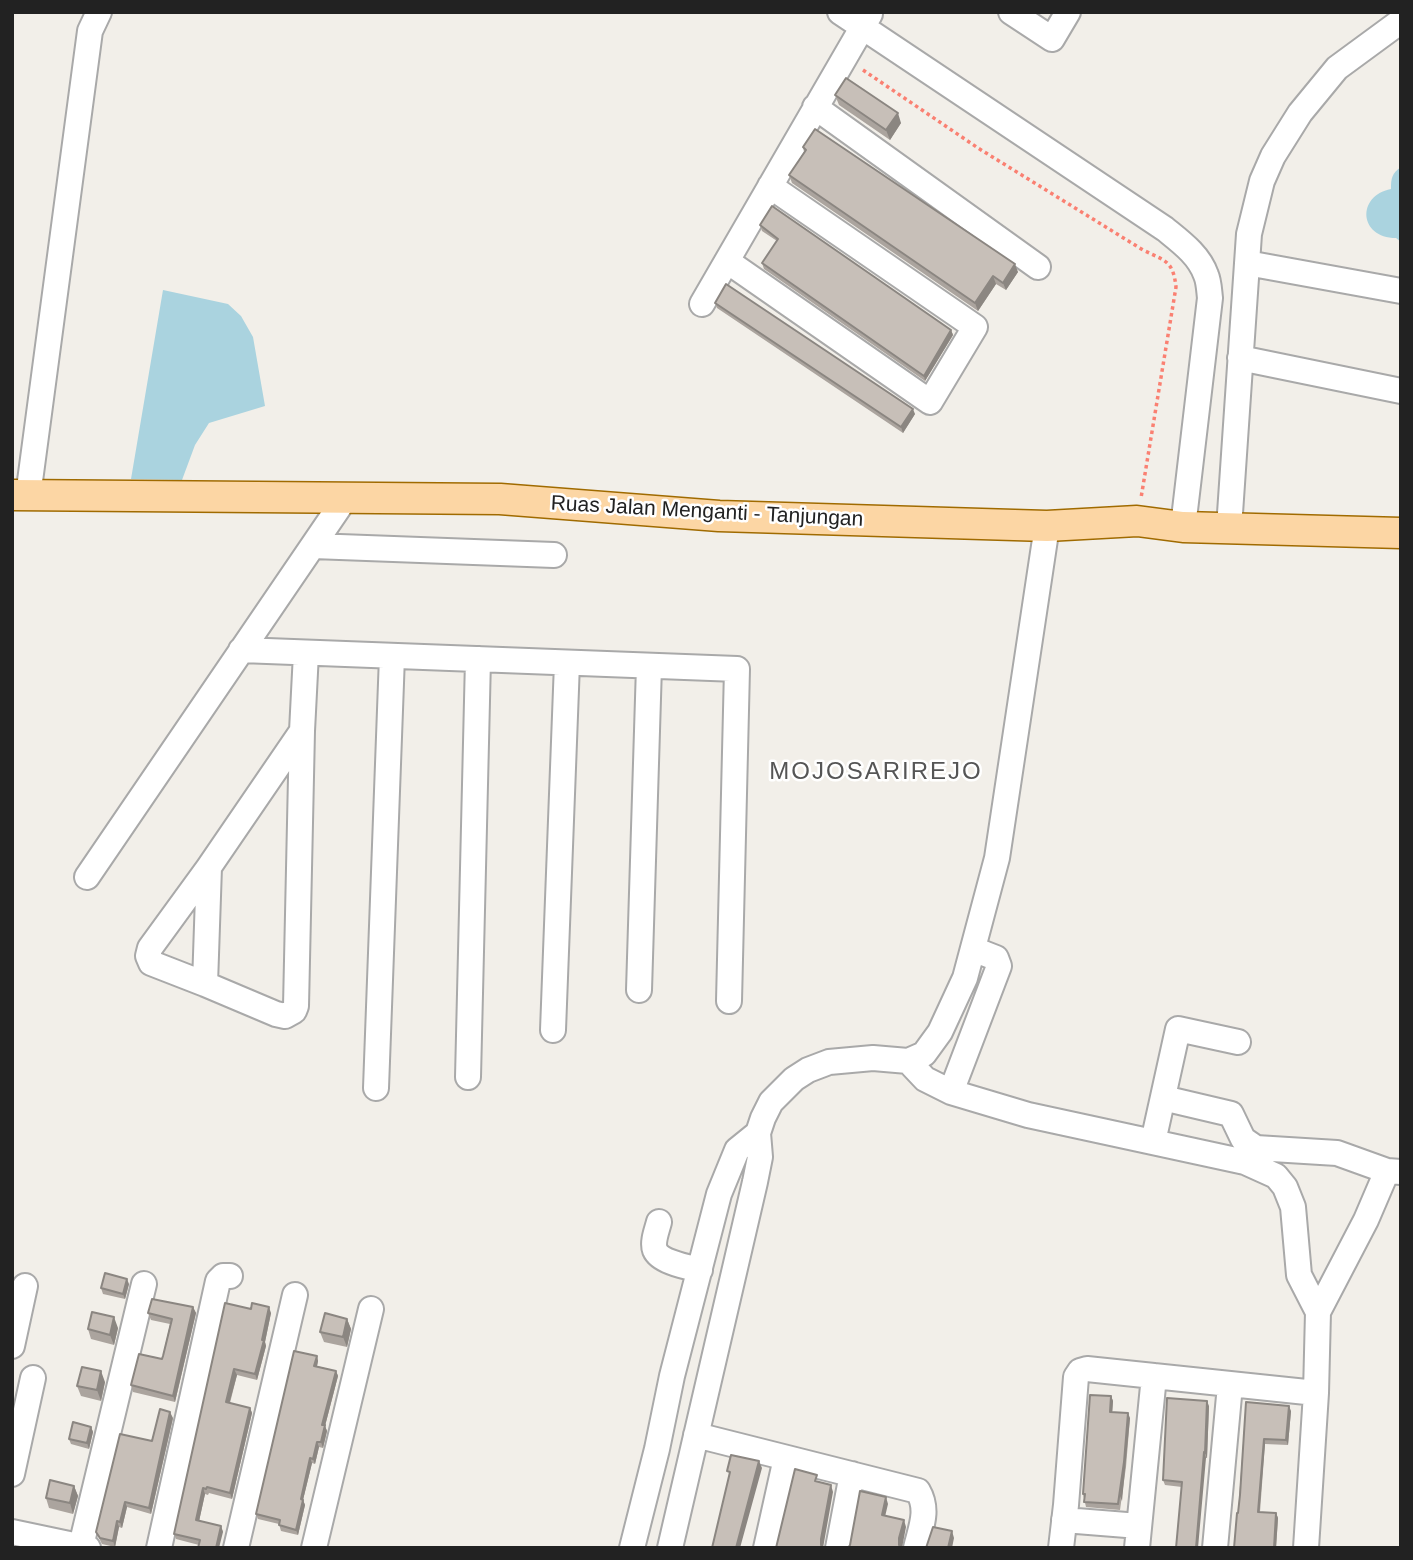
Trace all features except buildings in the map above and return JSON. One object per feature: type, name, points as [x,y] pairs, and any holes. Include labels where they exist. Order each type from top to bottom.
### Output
[{"type":"main road","name":"Ruas Jalan Menganti - Tanjungan","points":[[20,495],[500,499],[719,516],[1047,526],[1137,521],[1183,527],[1401,533]]},
{"type":"street","points":[[20,495],[90,31],[99,12]]},
{"type":"street","points":[[840,12],[867,19],[1165,229],[1185,245],[1199,262],[1207,276],[1210,298],[1183,527]]},
{"type":"street","points":[[1011,12],[1052,39],[1068,12]]},
{"type":"street","points":[[702,304],[867,19]]},
{"type":"street","points":[[1229,528],[1249,234],[1262,181],[1273,156],[1300,113],[1337,68],[1401,21]]},
{"type":"street","points":[[815,107],[1038,267]]},
{"type":"street","points":[[727,261],[930,402],[975,327],[770,186]]},
{"type":"street","points":[[1247,262],[1401,291]]},
{"type":"street","points":[[1240,358],[1401,391]]},
{"type":"street","points":[[87,877],[346,497]]},
{"type":"street","points":[[670,1548],[760,1157],[758,1133],[771,1102],[794,1079],[829,1062],[862,1059],[908,1060],[924,1054],[940,1032],[965,978],[997,859],[1047,526]]},
{"type":"street","points":[[313,546],[554,555]]},
{"type":"street","points":[[241,650],[737,669],[729,1001]]},
{"type":"street","points":[[302,731],[150,948],[148,956],[151,963],[285,1016],[295,1011],[306,653]]},
{"type":"street","points":[[376,1088],[392,656]]},
{"type":"street","points":[[468,1077],[478,659]]},
{"type":"street","points":[[553,1030],[567,663]]},
{"type":"street","points":[[639,990],[649,666]]},
{"type":"street","points":[[205,984],[209,867]]},
{"type":"street","points":[[951,1091],[999,966],[996,958],[973,949]]},
{"type":"street","points":[[1153,1142],[1178,1029],[1238,1042]]},
{"type":"street","points":[[908,1060],[925,1079],[951,1091],[1028,1115],[1245,1162],[1276,1176],[1285,1187],[1293,1207],[1299,1275],[1318,1312]]},
{"type":"street","points":[[1163,1098],[1231,1114],[1243,1139],[1256,1148],[1337,1153],[1394,1171],[1318,1312],[1316,1393],[1306,1548]]},
{"type":"street","points":[[632,1548],[719,1194],[737,1150],[758,1133]]},
{"type":"street","points":[[1276,1176],[1288,1150]]},
{"type":"street","points":[[659,1222],[654,1243],[660,1257],[700,1270]]},
{"type":"street","points":[[159,1548],[218,1281],[223,1276],[230,1276]]},
{"type":"street","points":[[21,1538],[84,1547],[144,1284]]},
{"type":"street","points":[[12,1346],[25,1286]]},
{"type":"street","points":[[236,1548],[295,1295]]},
{"type":"street","points":[[314,1548],[371,1309]]},
{"type":"street","points":[[1061,1548],[1076,1377],[1080,1371],[1087,1369],[1316,1393]]},
{"type":"street","points":[[1064,1520],[1138,1537],[1154,1376]]},
{"type":"street","points":[[12,1474],[33,1378]]},
{"type":"street","points":[[1215,1548],[1230,1385]]},
{"type":"street","points":[[657,1449],[693,1446],[786,1458],[918,1490],[923,1500],[924,1515],[916,1548]]},
{"type":"street","points":[[766,1548],[786,1458]]},
{"type":"street","points":[[838,1548],[852,1474]]},
{"type":"path","points":[[844,57],[978,148],[1143,250],[1169,263],[1174,272],[1176,287],[1137,521]]},
{"type":"water","points":[[1401,167],[1401,242],[1375,231],[1366,216],[1372,200],[1391,189],[1393,176]]},
{"type":"water","points":[[163,290],[228,304],[241,316],[253,337],[265,406],[209,423],[195,445],[182,480],[131,479]]},
{"type":"district","name":"MOJOSARIREJO","points":[[876,772]]}]
